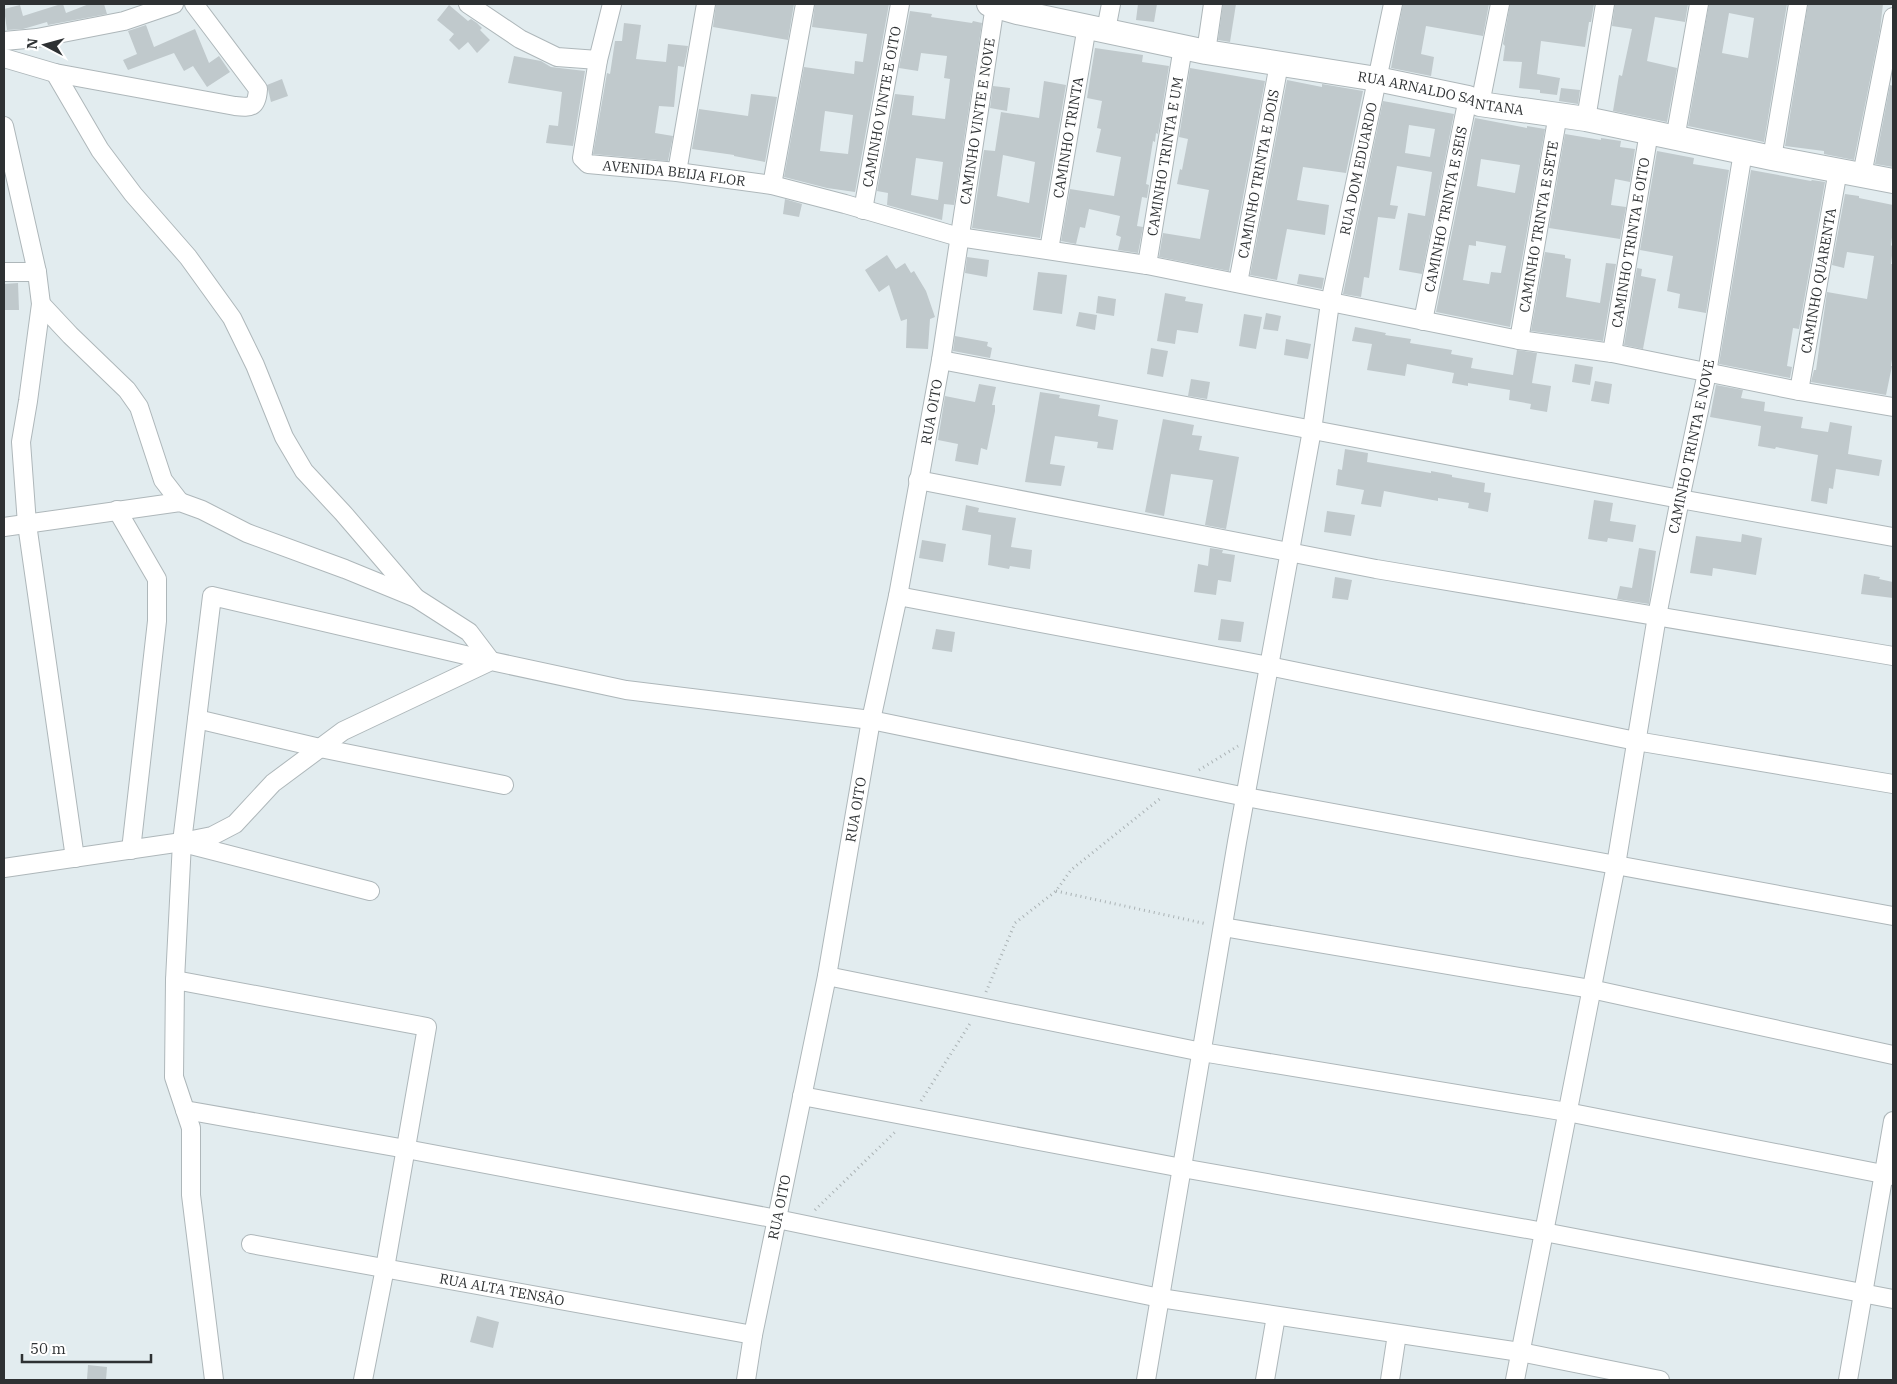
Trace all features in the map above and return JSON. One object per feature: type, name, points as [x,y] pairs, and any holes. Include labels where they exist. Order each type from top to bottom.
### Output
[{"type":"street","points":[[4,42],[37,38],[124,21],[174,4]]},
{"type":"street","points":[[4,58],[55,73],[247,108],[254,105],[258,99],[258,89],[194,4]]},
{"type":"street","points":[[468,4],[520,39],[557,57],[598,60]]},
{"type":"street","name":"AVENIDA BEIJA FLOR","points":[[612,4],[598,60],[582,158],[588,164],[677,172],[772,186],[959,237],[1147,265],[1519,340],[1612,353],[1800,391],[1893,407]]},
{"type":"street","points":[[677,172],[706,4]]},
{"type":"street","points":[[772,186],[805,4]]},
{"type":"street","name":"CAMINHO VINTE E OITO","points":[[863,210],[900,4]]},
{"type":"street","name":"CAMINHO TRINTA","points":[[1050,250],[1097,28],[1110,4]]},
{"type":"street","points":[[1206,52],[1213,4]]},
{"type":"street","name":"RUA DOM EDUARDO","points":[[1146,1380],[1223,927],[1270,666],[1288,552],[1312,430],[1330,303],[1392,4]]},
{"type":"street","name":"CAMINHO TRINTA E SEIS","points":[[1423,321],[1474,101],[1500,4]]},
{"type":"street","points":[[1586,119],[1605,4]]},
{"type":"street","points":[[1675,139],[1699,4]]},
{"type":"street","points":[[1772,158],[1798,4]]},
{"type":"street","name":"RUA ARNALDO SANTANA","points":[[1005,6],[1206,52],[1376,79],[1474,101],[1586,119],[1675,139],[1893,181]]},
{"type":"street","name":"CAMINHO VINTE E NOVE","points":[[959,237],[1005,6]]},
{"type":"street","points":[[1862,175],[1893,17]]},
{"type":"street","name":"CAMINHO TRINTA E UM","points":[[1147,265],[1182,47]]},
{"type":"street","name":"CAMINHO TRINTA E DOIS","points":[[1238,283],[1279,64]]},
{"type":"street","points":[[55,73],[100,150],[132,194],[188,257],[232,318],[255,365],[284,437],[304,472],[344,513],[416,598]]},
{"type":"street","name":"CAMINHO TRINTA E SETE","points":[[1519,340],[1558,114]]},
{"type":"street","points":[[4,126],[37,272],[41,304],[21,442],[27,524],[75,858]]},
{"type":"street","name":"CAMINHO TRINTA E OITO","points":[[1612,353],[1649,132]]},
{"type":"street","name":"CAMINHO TRINTA E NOVE","points":[[1515,1380],[1616,865],[1657,616],[1707,373],[1743,152]]},
{"type":"street","name":"CAMINHO QUARENTA","points":[[1800,391],[1838,170]]},
{"type":"street","name":"RUA OITO","points":[[746,1380],[753,1334],[827,976],[871,720],[898,596],[941,360],[959,237]]},
{"type":"street","points":[[4,272],[37,272]]},
{"type":"street","points":[[41,304],[127,390],[139,407],[163,480],[180,502]]},
{"type":"street","points":[[941,360],[1680,499],[1893,537]]},
{"type":"street","points":[[918,480],[1376,569],[1893,656]]},
{"type":"street","points":[[4,527],[180,502],[202,510],[248,533],[416,598],[468,632],[491,661]]},
{"type":"street","points":[[117,510],[157,579],[157,621],[132,850]]},
{"type":"street","points":[[214,1380],[191,1195],[191,1128],[174,1077],[175,980],[182,842],[212,596],[491,661],[626,690],[871,720],[1246,797],[1893,916]]},
{"type":"street","points":[[898,596],[1270,666],[1636,741],[1893,784]]},
{"type":"street","points":[[4,868],[132,850],[212,836],[235,824],[273,783],[343,731],[491,661]]},
{"type":"street","points":[[197,719],[320,748],[504,785]]},
{"type":"street","points":[[182,842],[370,891]]},
{"type":"street","points":[[1223,927],[1591,989],[1893,1055]]},
{"type":"street","points":[[827,976],[1202,1052],[1567,1112],[1888,1175]]},
{"type":"street","points":[[175,980],[427,1027],[364,1380]]},
{"type":"street","points":[[802,1096],[1182,1168],[1544,1232],[1893,1299]]},
{"type":"street","points":[[185,1110],[406,1148],[777,1219],[1160,1298],[1520,1352],[1660,1380]]},
{"type":"street","points":[[1848,1380],[1888,1175],[1893,1121]]},
{"type":"street","name":"RUA ALTA TENSÃO","points":[[251,1244],[753,1334]]},
{"type":"street","points":[[1265,1380],[1276,1316]]},
{"type":"street","points":[[1390,1380],[1397,1334]]},
{"type":"path","points":[[984,994],[1015,922],[1056,891],[1070,870],[1179,783],[1258,733]]},
{"type":"path","points":[[1056,891],[1223,927]]},
{"type":"path","points":[[812,1213],[911,1117],[972,1020]]},
{"type":"building","points":[[63,4],[66,13],[89,4],[104,4],[107,14],[48,25],[47,22],[23,29],[7,30],[4,9],[20,5],[23,16]]},
{"type":"building","points":[[716,4],[794,4],[788,40],[713,27]]},
{"type":"building","points":[[815,4],[889,4],[855,192],[827,188],[784,177],[804,67],[854,74],[855,61],[863,62],[867,34],[812,27]],"holes":[[[825,111],[853,115],[848,154],[820,151]]]},
{"type":"building","points":[[1138,4],[1157,4],[1154,22],[1136,20]]},
{"type":"building","points":[[1223,4],[1236,4],[1230,42],[1218,40]]},
{"type":"building","points":[[1403,4],[1489,4],[1483,36],[1426,26],[1421,54],[1434,57],[1431,76],[1391,68]]},
{"type":"building","points":[[1510,4],[1594,4],[1585,47],[1541,41],[1537,74],[1560,78],[1557,95],[1540,93],[1540,90],[1519,88],[1522,62],[1503,61],[1505,46],[1503,44]]},
{"type":"building","points":[[1615,4],[1688,4],[1685,22],[1655,17],[1647,61],[1677,68],[1667,122],[1613,111],[1619,75],[1622,76],[1632,29],[1612,26]]},
{"type":"building","points":[[1709,4],[1787,4],[1764,142],[1688,126]],"holes":[[[1729,13],[1754,18],[1748,58],[1722,53]]]},
{"type":"building","points":[[1808,4],[1883,4],[1880,30],[1854,160],[1824,154],[1824,151],[1785,146]]},
{"type":"building","points":[[449,5],[468,21],[471,19],[477,23],[482,28],[480,30],[490,40],[477,53],[468,42],[459,50],[449,40],[454,34],[437,20]]},
{"type":"building","points":[[910,11],[932,14],[931,17],[982,23],[954,205],[944,204],[942,220],[887,205],[888,193],[877,191],[895,94],[914,96],[912,115],[945,119],[950,79],[944,78],[947,56],[921,53],[918,71],[899,68]],"holes":[[[916,158],[943,162],[938,200],[911,195]]]},
{"type":"building","points":[[624,23],[641,25],[636,59],[666,62],[668,44],[688,46],[684,67],[678,66],[674,107],[659,106],[655,133],[673,136],[668,161],[593,154],[607,73],[610,74],[615,41],[622,41]]},
{"type":"building","points":[[146,25],[154,47],[195,29],[209,63],[219,56],[230,72],[207,87],[193,66],[184,71],[174,53],[128,70],[123,60],[137,54],[128,31]]},
{"type":"building","points":[[1095,48],[1143,55],[1142,62],[1169,66],[1158,134],[1156,133],[1155,142],[1153,141],[1146,184],[1149,185],[1147,198],[1142,197],[1137,226],[1143,227],[1138,253],[1118,250],[1121,237],[1116,235],[1120,216],[1089,209],[1085,228],[1080,227],[1076,244],[1061,241],[1070,189],[1114,196],[1121,157],[1096,152],[1101,129],[1097,128],[1102,101],[1087,98]]},
{"type":"building","points":[[514,56],[541,61],[551,67],[585,71],[573,146],[546,143],[549,125],[558,126],[562,92],[508,83]]},
{"type":"building","points":[[1190,68],[1265,81],[1229,271],[1159,257],[1163,233],[1200,239],[1209,190],[1177,184],[1180,169],[1182,170],[1188,139],[1179,137]]},
{"type":"building","points":[[282,79],[288,96],[271,102],[267,85]]},
{"type":"building","points":[[1287,80],[1322,87],[1322,84],[1363,91],[1346,173],[1303,167],[1297,200],[1329,205],[1325,235],[1287,229],[1277,280],[1250,275]]},
{"type":"building","points":[[1044,81],[1066,85],[1040,238],[972,228],[984,150],[995,151],[1001,112],[1039,118]],"holes":[[[1003,155],[1035,162],[1029,203],[997,196]]]},
{"type":"building","points":[[1890,85],[1893,86],[1893,167],[1875,164]]},
{"type":"building","points":[[993,86],[1010,88],[1007,111],[990,108]]},
{"type":"building","points":[[1561,88],[1580,90],[1578,104],[1559,101]]},
{"type":"building","points":[[751,94],[777,97],[765,162],[692,149],[699,109],[748,116]]},
{"type":"building","points":[[1383,101],[1454,114],[1422,274],[1399,270],[1408,213],[1425,216],[1432,172],[1397,166],[1390,205],[1398,206],[1395,219],[1378,217],[1369,278],[1364,277],[1361,297],[1343,294]],"holes":[[[1409,125],[1435,129],[1430,157],[1405,153]]]},
{"type":"building","points":[[1475,118],[1527,128],[1527,126],[1545,129],[1510,327],[1436,312]],"holes":[[[1481,159],[1520,165],[1515,193],[1477,186]],[[1476,241],[1506,246],[1501,273],[1491,272],[1489,284],[1463,280],[1469,245],[1476,246]]]},
{"type":"building","points":[[1565,134],[1621,141],[1620,147],[1635,149],[1630,182],[1615,179],[1611,205],[1626,207],[1620,239],[1549,228]]},
{"type":"building","points":[[1657,151],[1694,158],[1693,164],[1729,170],[1706,313],[1678,308],[1680,294],[1667,291],[1673,256],[1640,250]]},
{"type":"building","points":[[1751,170],[1825,182],[1799,329],[1793,328],[1787,366],[1792,367],[1790,378],[1719,364]]},
{"type":"building","points":[[1845,194],[1893,205],[1891,264],[1893,264],[1893,352],[1886,395],[1811,382],[1814,370],[1816,370],[1827,292],[1867,299],[1874,256],[1847,252],[1844,268],[1832,265]]},
{"type":"building","points":[[785,199],[802,204],[799,217],[783,214]]},
{"type":"building","points":[[1545,252],[1565,255],[1565,258],[1571,259],[1566,297],[1600,303],[1606,263],[1616,264],[1603,341],[1531,331]]},
{"type":"building","points":[[887,255],[896,269],[905,263],[911,273],[914,271],[926,291],[935,317],[930,319],[928,349],[906,348],[907,319],[901,321],[889,285],[879,292],[865,270]]},
{"type":"building","points":[[967,257],[989,260],[987,277],[965,273]]},
{"type":"building","points":[[1637,268],[1642,269],[1641,276],[1656,279],[1643,349],[1624,345]]},
{"type":"building","points":[[1038,272],[1067,275],[1062,314],[1033,310]]},
{"type":"building","points":[[1299,274],[1324,278],[1322,289],[1297,284]]},
{"type":"building","points":[[18,283],[19,310],[4,310],[4,284]]},
{"type":"building","points":[[1165,293],[1186,297],[1185,301],[1203,304],[1198,333],[1177,330],[1175,344],[1157,341]]},
{"type":"building","points":[[1098,296],[1116,299],[1114,316],[1096,313]]},
{"type":"building","points":[[1079,312],[1097,315],[1095,330],[1076,326]]},
{"type":"building","points":[[1266,313],[1281,316],[1278,331],[1263,329]]},
{"type":"building","points":[[1244,314],[1262,317],[1256,349],[1239,346]]},
{"type":"building","points":[[1355,327],[1386,333],[1385,335],[1411,339],[1410,343],[1452,350],[1451,354],[1473,358],[1471,368],[1513,375],[1517,350],[1537,353],[1532,383],[1551,386],[1547,412],[1530,409],[1531,404],[1509,400],[1510,390],[1468,383],[1468,386],[1452,383],[1454,373],[1407,364],[1405,376],[1367,370],[1372,344],[1352,341]]},
{"type":"building","points":[[955,336],[988,342],[987,346],[992,348],[990,358],[953,351]]},
{"type":"building","points":[[1286,339],[1311,344],[1308,359],[1284,355]]},
{"type":"building","points":[[1151,348],[1168,351],[1163,377],[1147,374]]},
{"type":"building","points":[[1575,364],[1593,367],[1590,385],[1572,382]]},
{"type":"building","points":[[1191,379],[1210,382],[1207,399],[1188,396]]},
{"type":"building","points":[[1595,381],[1612,384],[1609,404],[1591,401]]},
{"type":"building","points":[[979,384],[996,387],[992,405],[995,405],[995,411],[987,450],[981,448],[978,465],[955,461],[958,444],[938,440],[945,396],[975,402]]},
{"type":"building","points":[[1716,385],[1743,390],[1741,398],[1765,402],[1764,411],[1803,417],[1801,428],[1828,432],[1830,422],[1852,426],[1848,454],[1882,460],[1879,476],[1836,469],[1833,489],[1829,488],[1827,504],[1811,501],[1818,455],[1776,447],[1775,449],[1758,446],[1761,426],[1710,417]]},
{"type":"building","points":[[1040,392],[1060,395],[1059,398],[1100,405],[1098,416],[1118,420],[1113,450],[1097,448],[1098,442],[1055,436],[1050,464],[1065,466],[1061,486],[1025,482]]},
{"type":"building","points":[[1163,419],[1194,425],[1192,435],[1202,436],[1199,450],[1239,457],[1226,529],[1205,525],[1213,480],[1171,474],[1164,516],[1145,512]]},
{"type":"building","points":[[1345,449],[1368,453],[1367,462],[1431,473],[1431,471],[1485,483],[1484,492],[1491,493],[1488,512],[1468,508],[1469,503],[1438,498],[1438,501],[1384,491],[1381,507],[1361,504],[1364,490],[1336,485],[1338,469],[1342,470]]},
{"type":"building","points":[[1594,500],[1613,503],[1610,521],[1636,525],[1633,542],[1608,538],[1607,542],[1588,539]]},
{"type":"building","points":[[966,505],[979,508],[978,512],[1016,518],[1011,547],[1032,550],[1030,569],[1010,566],[1009,569],[988,565],[991,535],[962,530]]},
{"type":"building","points":[[1327,511],[1355,515],[1351,536],[1324,532]]},
{"type":"building","points":[[1742,534],[1762,538],[1756,575],[1713,568],[1712,576],[1690,573],[1696,536],[1741,542]]},
{"type":"building","points":[[922,540],[946,544],[943,562],[919,558]]},
{"type":"building","points":[[1210,548],[1223,550],[1222,553],[1235,555],[1231,582],[1218,580],[1216,595],[1194,592],[1198,564],[1208,566]]},
{"type":"building","points":[[1639,548],[1656,551],[1649,604],[1617,599],[1620,586],[1632,588]]},
{"type":"building","points":[[1864,574],[1893,582],[1893,598],[1861,594]]},
{"type":"building","points":[[1335,577],[1352,580],[1348,600],[1332,598]]},
{"type":"building","points":[[1221,619],[1244,622],[1241,642],[1218,640]]},
{"type":"building","points":[[936,629],[955,632],[952,652],[932,649]]},
{"type":"building","points":[[477,1316],[499,1322],[493,1348],[470,1342]]},
{"type":"building","points":[[88,1365],[107,1367],[106,1380],[87,1380]]}]
